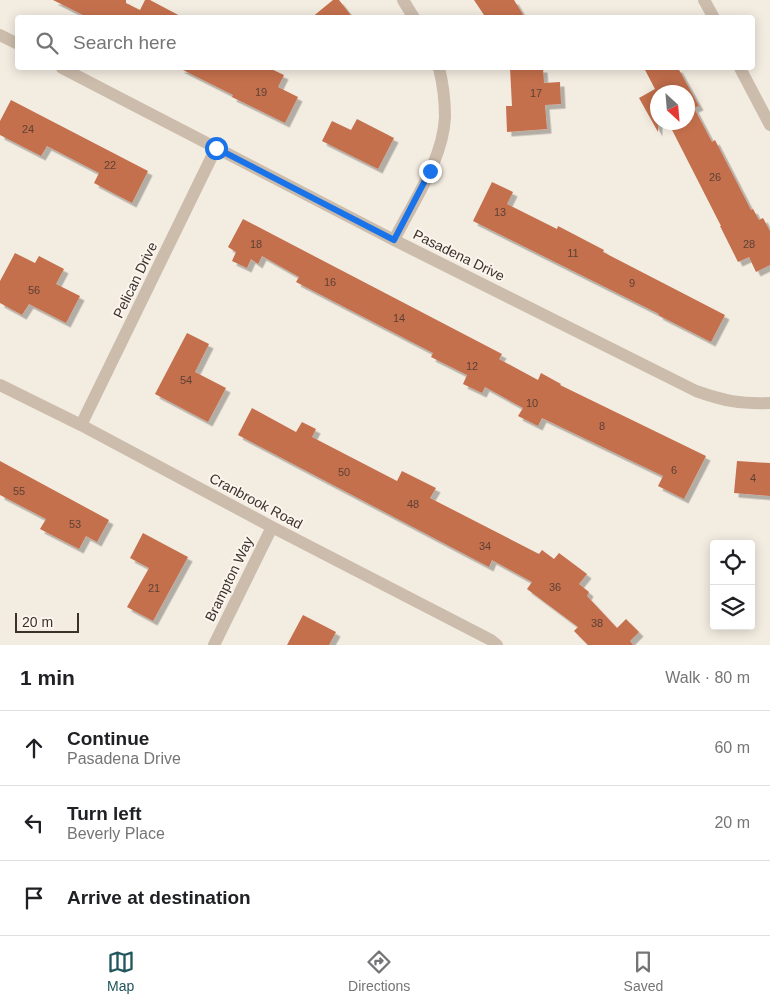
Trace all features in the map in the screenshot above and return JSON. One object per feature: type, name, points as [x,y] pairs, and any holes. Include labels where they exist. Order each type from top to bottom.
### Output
[{"type":"street","points":[[403,0],[412,15]]},
{"type":"street","points":[[704,0],[712,15]]},
{"type":"street","points":[[0,35],[15,42]]},
{"type":"street","name":"Pasadena Drive","points":[[66,70],[394,240],[696,391],[722,400],[746,404],[770,403]]},
{"type":"street","points":[[394,240],[430,171],[439,147],[445,118],[444,91],[439,70]]},
{"type":"street","points":[[741,70],[770,125]]},
{"type":"street","name":"Pelican Drive","points":[[81,425],[216,148]]},
{"type":"street","name":"Cranbrook Road","points":[[0,385],[81,425],[272,527],[491,640],[497,645]]},
{"type":"street","name":"Brampton Way","points":[[214,645],[272,527]]},
{"type":"building","points":[[53,0],[126,0],[126,3],[140,10],[145,0],[150,0],[178,15],[83,15]]},
{"type":"building","points":[[333,0],[339,0],[351,15],[315,15]]},
{"type":"building","points":[[474,0],[514,0],[523,15],[484,15]]},
{"type":"building","points":[[183,70],[273,70],[284,75],[278,87],[298,97],[285,123],[232,97],[233,95]]},
{"type":"building","points":[[510,70],[543,70],[544,83],[560,82],[561,104],[545,105],[547,129],[507,132],[506,106],[512,106]]},
{"type":"building","points":[[645,70],[679,70],[687,85],[653,85]]},
{"type":"building","points":[[650,92],[650,118],[639,98]]},
{"type":"building","points":[[695,99],[699,106],[695,108]]},
{"type":"building","points":[[11,100],[148,171],[132,203],[94,183],[99,173],[47,146],[41,156],[0,135],[0,121]]},
{"type":"building","points":[[695,110],[712,142],[715,140],[751,210],[753,209],[759,220],[763,218],[770,231],[770,265],[756,272],[749,257],[738,262],[672,130],[695,130]]},
{"type":"building","points":[[357,119],[394,138],[378,169],[322,141],[332,121],[351,130]]},
{"type":"building","points":[[492,182],[513,192],[507,204],[557,229],[558,226],[604,250],[603,252],[725,315],[711,342],[473,221]]},
{"type":"building","points":[[243,219],[502,354],[499,359],[538,380],[541,373],[560,385],[706,456],[684,499],[658,486],[663,476],[542,418],[538,426],[518,416],[523,408],[485,387],[482,393],[463,384],[467,375],[431,357],[433,353],[296,282],[299,277],[262,256],[258,264],[251,259],[247,268],[232,261],[236,252],[228,247]]},
{"type":"building","points":[[15,253],[35,263],[39,256],[64,269],[56,284],[80,296],[66,323],[29,304],[22,315],[0,303],[0,281]]},
{"type":"building","points":[[187,333],[209,344],[195,372],[226,388],[208,422],[155,394]]},
{"type":"building","points":[[252,408],[296,432],[302,422],[316,429],[312,437],[397,481],[402,471],[436,488],[430,498],[539,554],[542,550],[554,559],[559,553],[587,574],[579,584],[589,592],[587,596],[617,628],[626,619],[639,632],[630,641],[633,645],[588,645],[574,631],[578,627],[527,589],[532,582],[492,560],[489,567],[238,435]]},
{"type":"building","points":[[0,461],[109,520],[97,542],[86,536],[79,549],[40,529],[46,519],[0,495]]},
{"type":"building","points":[[737,461],[770,463],[770,496],[734,493]]},
{"type":"building","points":[[143,533],[188,557],[153,621],[127,607],[149,568],[130,558]]},
{"type":"building","points":[[303,615],[336,632],[329,645],[287,645]]},
{"type":"route","points":[[216,148],[394,240],[430,171]]}]
